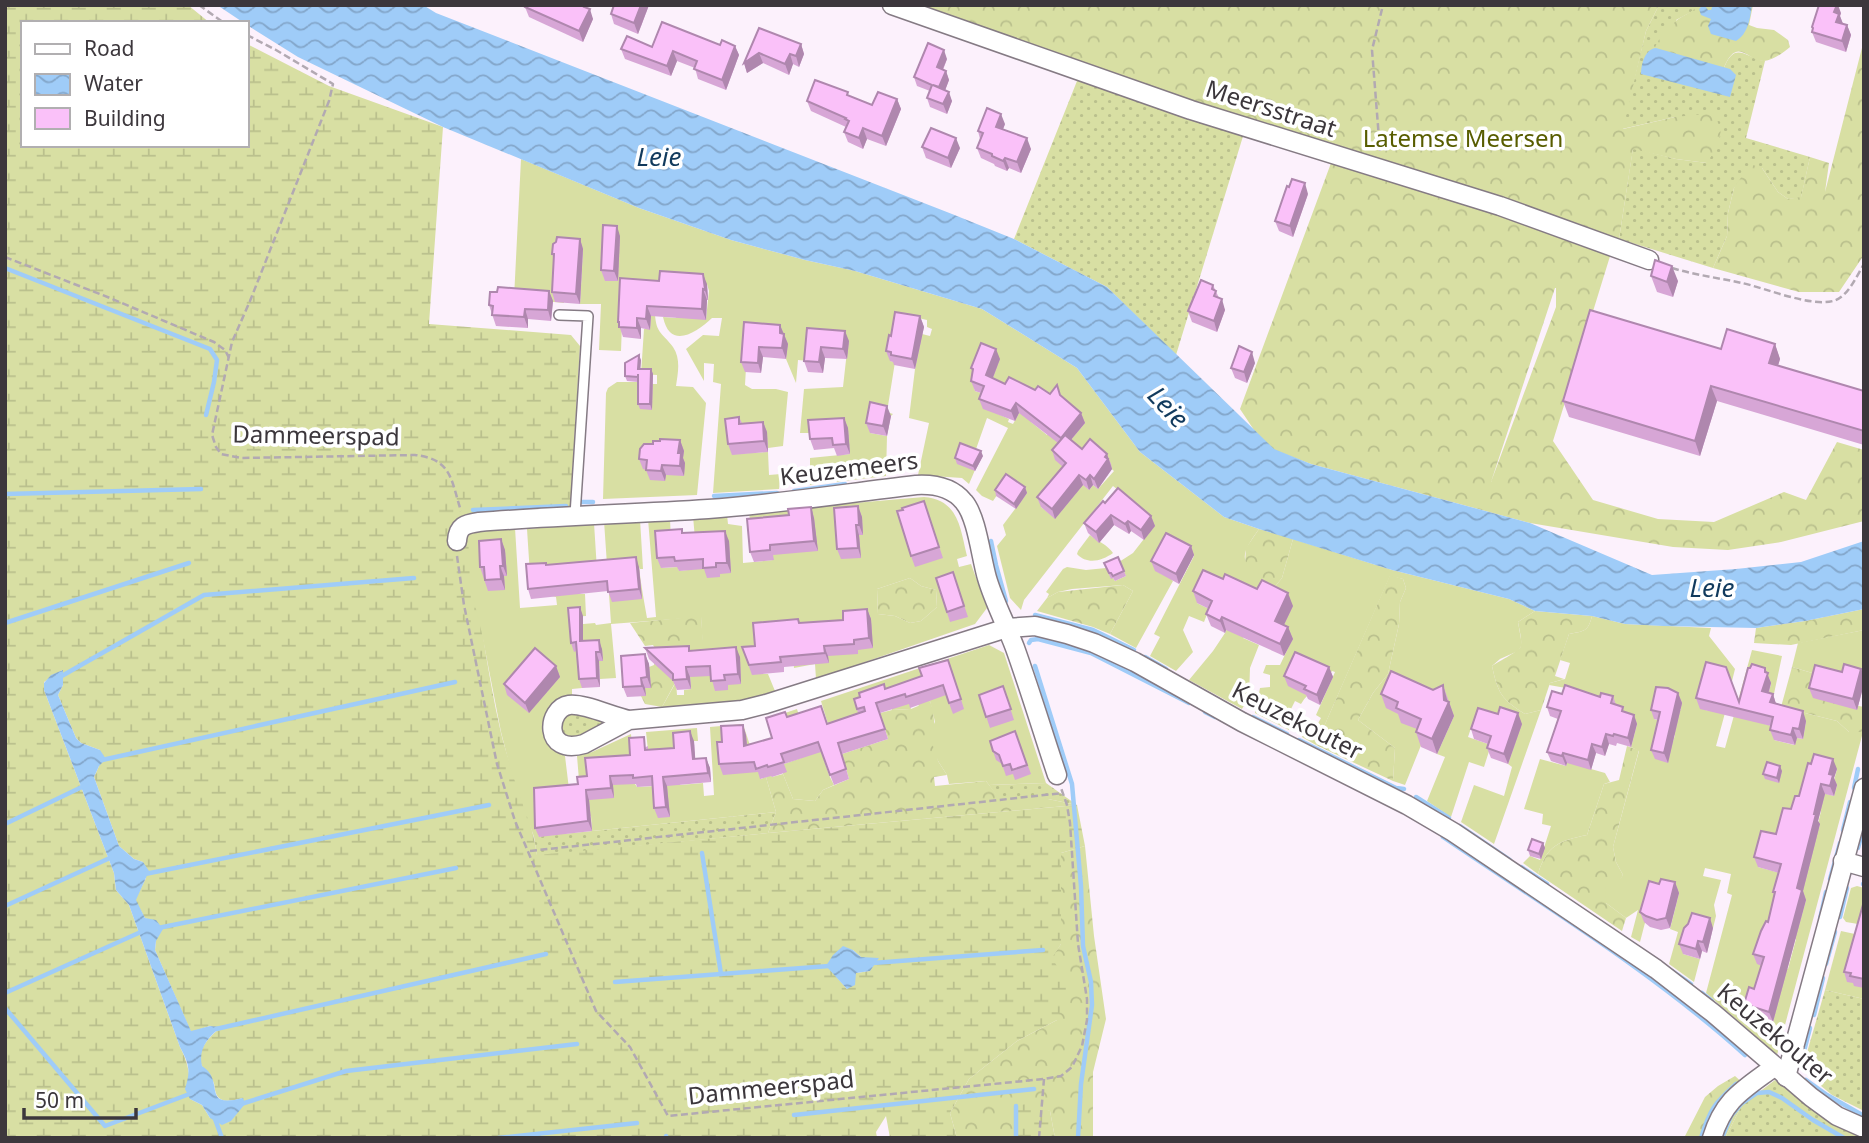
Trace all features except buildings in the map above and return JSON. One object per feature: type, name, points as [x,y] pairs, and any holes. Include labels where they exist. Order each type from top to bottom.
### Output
[{"type":"street","name":"Meersstraat","points":[[892,5],[1203,114],[1500,206],[1649,260]]},
{"type":"street","name":"Keuzemeers","points":[[467,524],[787,502],[916,485],[944,487],[956,493],[971,514],[987,578],[1007,628],[1057,775]]},
{"type":"street","points":[[457,541],[457,533],[467,524]]},
{"type":"street","name":"Keuzekouter","points":[[629,720],[742,710],[1007,628],[1035,626],[1067,634],[1135,662],[1242,722],[1401,801],[1463,839],[1656,970],[1713,1013],[1780,1072],[1837,1116],[1864,1128]]},
{"type":"street","points":[[1712,1138],[1716,1124],[1726,1107],[1739,1093],[1780,1072],[1794,1054],[1864,788]]},
{"type":"street","points":[[1843,861],[1864,867]]},
{"type":"lane","points":[[559,315],[588,316],[575,515]]},
{"type":"path","points":[[199,5],[221,21]]},
{"type":"path","points":[[1380,168],[1372,50],[1384,5]]},
{"type":"path","points":[[229,358],[232,342],[330,101],[333,84],[248,36]]},
{"type":"path","points":[[5,257],[214,342],[225,350],[229,358]]},
{"type":"path","points":[[1649,260],[1692,274],[1818,302],[1832,301],[1844,295],[1864,264]]},
{"type":"path","name":"Dammeerspad","points":[[229,358],[212,435],[221,454],[241,458],[428,456],[440,461],[448,471],[467,524]]},
{"type":"path","name":"Dammeerspad","points":[[457,541],[464,605],[497,764],[515,821],[596,1011],[630,1047],[668,1116],[1044,1079],[1061,1076],[1072,1067],[1082,1046],[1087,1020],[1087,999],[1078,944],[1070,824],[1057,775]]},
{"type":"path","points":[[529,851],[1063,793]]},
{"type":"path","points":[[1039,1138],[1044,1079]]},
{"type":"green space","points":[[5,5],[188,5],[208,21],[21,21],[21,147],[248,147],[248,45],[329,86],[443,127],[429,324],[571,335],[580,346],[570,511],[468,533],[501,733],[537,855],[1077,805],[1085,846],[1061,853],[1061,944],[1052,958],[1069,986],[1057,1020],[1017,1041],[969,1079],[950,1113],[957,1138],[890,1138],[886,1116],[876,1132],[877,1138],[5,1138]],"holes":[[[62,670],[63,685],[58,695],[76,738],[81,743],[100,750],[99,766],[94,777],[119,846],[134,859],[143,862],[146,878],[135,900],[145,918],[150,920],[156,941],[155,950],[191,1032],[210,1026],[220,1028],[202,1049],[200,1060],[212,1079],[219,1098],[226,1101],[243,1098],[210,1118],[202,1105],[190,1099],[186,1060],[129,905],[116,890],[114,873],[44,690],[44,682]],[[853,950],[870,971],[856,973],[847,989],[827,966]]]},
{"type":"green space","name":"Latemse Meersen","points":[[893,5],[1659,5],[1646,31],[1623,129],[1675,117],[1714,113],[1721,130],[1718,145],[1707,163],[1633,149],[1619,239],[1576,223],[1570,240],[1611,253],[1553,441],[1593,500],[1658,519],[1714,522],[1784,492],[1806,500],[1837,442],[1864,450],[1864,521],[1781,542],[1728,550],[1673,547],[1530,523],[1311,464],[1274,450],[1256,433],[1240,409],[1334,155]],"holes":[[[1555,288],[1556,307],[1491,482]]]},
{"type":"green space","points":[[1659,5],[1699,5],[1676,20],[1723,70],[1727,61],[1736,53],[1765,61],[1746,138],[1810,157],[1801,198],[1788,199],[1778,192],[1762,168],[1734,188],[1728,213],[1727,236],[1713,268],[1619,239],[1633,148],[1676,159],[1707,163],[1675,117],[1622,129],[1646,31]]},
{"type":"green space","points":[[1699,5],[1753,5],[1749,25],[1774,30],[1788,40],[1790,47],[1778,56],[1764,61],[1738,52],[1728,59],[1723,70],[1648,72],[1663,33]]},
{"type":"green space","points":[[1864,40],[1864,255],[1839,292],[1799,292],[1713,268],[1727,236],[1728,213],[1734,188],[1750,164],[1762,168],[1778,192],[1788,199],[1801,197],[1810,157],[1829,163],[1825,192]]},
{"type":"green space","points":[[1079,76],[1244,133],[1176,355],[1107,287],[1014,239]]},
{"type":"green space","points":[[521,159],[639,208],[731,240],[855,271],[982,309],[1077,368],[1140,452],[1224,517],[1259,529],[1245,555],[1248,566],[1263,575],[1254,594],[1264,597],[1243,638],[1259,645],[1250,668],[1249,697],[1242,709],[1189,680],[1225,633],[1243,593],[1238,590],[1239,586],[1232,582],[1227,592],[1207,583],[1197,603],[1209,609],[1204,622],[1189,616],[1183,630],[1193,652],[1176,671],[1150,656],[1160,637],[1154,634],[1194,556],[1169,543],[1155,570],[1163,575],[1167,569],[1174,573],[1171,579],[1173,581],[1136,648],[1110,634],[1133,591],[1123,585],[1072,589],[1047,598],[1049,594],[1046,592],[1067,567],[1086,570],[1106,568],[1115,581],[1126,576],[1119,562],[1133,553],[1154,526],[1130,504],[1132,501],[1113,486],[1024,600],[1021,610],[1010,598],[997,546],[1006,535],[1003,525],[1027,493],[1008,479],[993,501],[976,490],[1008,428],[987,418],[970,466],[975,470],[969,484],[962,478],[918,475],[929,423],[909,418],[922,334],[930,336],[932,329],[927,327],[927,320],[918,318],[916,325],[899,322],[890,361],[895,362],[887,412],[893,414],[873,413],[870,433],[887,436],[886,476],[810,485],[810,458],[850,454],[847,428],[800,433],[804,389],[843,387],[848,342],[811,338],[809,361],[798,360],[796,383],[786,359],[787,345],[784,344],[784,336],[748,333],[745,385],[752,389],[788,392],[783,446],[768,448],[766,432],[743,434],[743,427],[730,429],[732,454],[768,452],[769,475],[781,474],[779,489],[713,493],[721,384],[713,382],[714,364],[704,363],[704,381],[686,349],[703,335],[719,336],[722,318],[712,318],[699,329],[684,336],[677,336],[666,327],[663,317],[676,318],[677,311],[693,312],[692,318],[706,319],[709,291],[707,284],[658,282],[656,299],[645,298],[644,314],[641,290],[626,289],[623,297],[621,351],[599,350],[601,304],[580,304],[583,249],[561,245],[560,252],[556,254],[556,292],[564,293],[564,303],[514,298]],"holes":[[[984,354],[999,359],[987,392],[984,394],[975,391],[975,378]],[[1012,389],[1029,395],[1013,424],[998,414],[1002,406],[998,404],[1003,391],[1009,394]],[[1042,396],[1054,404],[1056,400],[1062,402],[1059,415],[1067,418],[1072,412],[1078,420],[1085,423],[1068,443],[1056,432],[1055,426],[1047,435],[1031,422],[1039,409],[1035,405]],[[1093,449],[1111,464],[1109,467],[1114,471],[1098,489],[1093,485],[1089,490],[1079,481],[1073,489],[1076,493],[1055,518],[1041,507],[1063,481],[1067,485],[1074,477],[1069,473],[1082,456],[1085,458]]]},
{"type":"green space","points":[[651,313],[655,314],[658,330],[676,352],[676,386],[693,387],[706,403],[697,495],[603,499],[606,393],[608,388],[617,382],[657,384],[657,375],[641,374],[644,329],[650,329]]},
{"type":"green space","points":[[924,497],[936,499],[956,517],[967,556],[957,559],[959,567],[971,564],[987,608],[975,624],[816,679],[815,664],[794,668],[791,629],[760,674],[768,674],[775,691],[707,706],[662,707],[676,682],[677,695],[684,695],[684,690],[691,689],[690,677],[704,667],[701,617],[611,624],[616,678],[600,679],[599,661],[602,649],[582,688],[572,689],[572,696],[550,744],[565,756],[572,814],[562,828],[563,835],[547,836],[537,826],[539,837],[534,837],[501,732],[470,584],[468,533],[515,528],[520,608],[557,605],[556,597],[530,575],[527,529],[594,523],[597,570],[573,594],[585,594],[586,616],[572,617],[572,625],[596,625],[611,623],[604,521],[640,519],[643,569],[639,567],[647,618],[656,617],[648,519],[670,519],[671,540],[661,568],[678,567],[679,571],[688,570],[695,539],[693,516],[727,515],[728,524],[742,526],[743,563],[773,560],[751,529],[749,512]],"holes":[[[910,578],[921,586],[936,590],[937,607],[921,621],[910,623],[895,616],[878,614],[877,589]]]},
{"type":"green space","points":[[1259,529],[1293,539],[1282,578],[1269,594],[1253,594],[1251,570],[1245,563],[1246,548]]},
{"type":"green space","points":[[1090,535],[1113,553],[1095,561],[1085,560],[1077,554]]},
{"type":"green space","points":[[1293,539],[1392,570],[1509,599],[1535,611],[1518,622],[1522,645],[1518,651],[1492,666],[1499,689],[1511,704],[1525,714],[1541,710],[1494,844],[1461,822],[1474,785],[1504,796],[1512,767],[1508,764],[1516,740],[1471,728],[1468,737],[1491,745],[1484,767],[1469,762],[1451,817],[1427,801],[1445,757],[1437,754],[1454,716],[1402,716],[1426,733],[1405,785],[1393,781],[1395,748],[1358,720],[1373,693],[1388,674],[1399,624],[1400,602],[1406,588],[1403,579],[1390,576],[1316,745],[1302,737],[1305,732],[1312,734],[1321,718],[1316,715],[1335,672],[1332,671],[1301,704],[1295,701],[1291,709],[1296,712],[1289,730],[1255,713],[1260,688],[1270,687],[1270,675],[1263,673],[1266,665],[1280,665],[1292,640],[1284,635],[1269,594],[1282,578]]},
{"type":"green space","points":[[1390,575],[1403,579],[1406,588],[1400,602],[1399,624],[1388,674],[1373,693],[1358,720],[1395,748],[1393,781],[1316,745]]},
{"type":"green space","points":[[910,578],[921,586],[936,590],[937,607],[921,621],[910,623],[895,616],[878,614],[877,589]]},
{"type":"green space","points":[[1123,585],[1133,591],[1110,634],[1037,611],[1047,598],[1058,592]]},
{"type":"green space","points":[[1864,609],[1864,630],[1791,645],[1754,643],[1756,628]]},
{"type":"green space","points":[[1535,611],[1592,616],[1585,630],[1569,634],[1555,676],[1564,679],[1550,683],[1541,710],[1525,714],[1502,694],[1492,666],[1520,648],[1518,622]]},
{"type":"green space","points":[[701,616],[705,668],[674,650],[675,683],[662,707],[645,704],[641,696],[645,696],[645,688],[650,687],[649,667],[654,665],[656,650],[653,645],[645,646],[630,623]]},
{"type":"green space","points":[[1592,616],[1625,624],[1711,628],[1709,636],[1735,669],[1731,685],[1729,678],[1713,673],[1709,675],[1704,689],[1702,707],[1705,710],[1725,713],[1716,746],[1725,748],[1752,650],[1782,656],[1772,703],[1766,701],[1770,679],[1756,674],[1752,678],[1743,713],[1756,716],[1755,721],[1775,727],[1781,707],[1837,721],[1849,732],[1863,732],[1777,1055],[1706,993],[1732,895],[1727,893],[1731,874],[1705,868],[1703,876],[1721,880],[1714,905],[1716,916],[1713,928],[1696,924],[1683,954],[1700,959],[1694,982],[1669,964],[1678,932],[1670,929],[1679,893],[1665,889],[1663,895],[1653,892],[1640,942],[1631,937],[1638,910],[1626,918],[1606,903],[1605,887],[1617,883],[1623,875],[1616,862],[1613,847],[1639,751],[1631,747],[1637,724],[1625,721],[1626,716],[1615,713],[1616,706],[1604,703],[1601,714],[1604,715],[1599,731],[1588,732],[1577,765],[1605,773],[1610,782],[1604,784],[1587,835],[1555,846],[1550,850],[1538,874],[1523,863],[1530,856],[1540,860],[1551,826],[1542,824],[1543,814],[1524,809],[1540,759],[1566,766],[1590,702],[1578,698],[1577,690],[1549,685],[1565,679],[1570,663],[1560,660],[1569,634],[1585,630]],"holes":[[[1660,697],[1672,698],[1681,703],[1676,725],[1668,723],[1666,733],[1675,735],[1669,754],[1656,751],[1664,722],[1654,719]],[[1786,716],[1806,721],[1803,739],[1797,738],[1794,745],[1774,740],[1776,731],[1782,732]],[[1818,764],[1837,769],[1833,784],[1837,785],[1834,796],[1808,789],[1812,774],[1815,775]],[[1800,805],[1821,811],[1816,836],[1784,827],[1786,818],[1795,820]],[[1765,842],[1784,845],[1780,861],[1797,865],[1801,851],[1812,854],[1805,880],[1758,867]],[[1788,895],[1806,900],[1799,925],[1792,924],[1791,929],[1774,924],[1781,903],[1785,904]],[[1769,932],[1796,939],[1788,969],[1758,962],[1765,941],[1769,942]],[[1762,986],[1780,992],[1773,1022],[1747,1014],[1753,998],[1758,999]]]},
{"type":"green space","points":[[1864,630],[1864,679],[1819,675],[1792,667],[1798,643]]},
{"type":"green space","points":[[989,645],[1004,653],[1046,783],[989,785],[986,781],[949,784],[929,734],[935,722],[930,701],[920,709],[913,691],[906,693],[911,709],[892,710],[887,695],[863,703],[875,743],[855,749],[831,734],[821,701]]},
{"type":"green space","points":[[1792,667],[1819,675],[1813,697],[1864,707],[1863,732],[1849,732],[1837,721],[1781,707]]},
{"type":"green space","points":[[930,701],[938,761],[947,775],[934,777],[935,786],[986,781],[1000,799],[1048,799],[1077,805],[768,833],[776,812],[766,777],[783,774],[793,799],[815,801],[823,790],[849,779],[842,754],[888,739],[880,713],[911,709]]},
{"type":"green space","points":[[797,709],[805,736],[815,733],[834,785],[823,790],[815,801],[793,799],[783,774],[784,764],[801,758],[767,719]]},
{"type":"green space","points":[[571,710],[609,722],[580,740],[560,734],[558,723]]},
{"type":"green space","points":[[743,724],[761,779],[766,777],[776,812],[592,831],[591,816],[582,816],[577,756],[631,734],[635,784],[637,787],[657,786],[649,759],[646,732],[697,728],[698,741],[694,741],[680,785],[703,783],[704,796],[714,795],[710,727]]},
{"type":"green space","points":[[1627,746],[1639,750],[1613,847],[1616,862],[1623,875],[1606,903],[1626,918],[1622,931],[1538,874],[1550,850],[1555,846],[1587,835],[1604,784],[1619,780]]},
{"type":"green space","points":[[1046,783],[1077,805],[1048,799],[999,799],[989,785]]},
{"type":"green space","points":[[776,812],[768,833],[537,856],[534,837]]},
{"type":"green space","points":[[1085,846],[1106,1019],[1093,1072],[1093,1138],[1055,1138],[1050,1111],[1016,1106],[1016,1138],[957,1138],[950,1113],[969,1079],[1017,1041],[1057,1020],[1051,958],[1061,944],[1061,853]]},
{"type":"green space","points":[[1851,888],[1864,888],[1864,925],[1846,922],[1843,918]]},
{"type":"green space","points":[[1841,931],[1864,936],[1864,999],[1825,990]]},
{"type":"green space","points":[[1825,990],[1864,999],[1864,1111],[1832,1095],[1809,1076],[1804,1063]]},
{"type":"green space","points":[[1735,1076],[1756,1095],[1742,1105],[1725,1138],[1684,1138],[1705,1097]]},
{"type":"green space","points":[[1775,1080],[1826,1118],[1864,1135],[1864,1138],[1725,1138],[1742,1105]]},
{"type":"green space","points":[[1030,1103],[1050,1111],[1055,1138],[1016,1138],[1016,1106]]},
{"type":"water","name":"Leie","points":[[217,5],[423,5],[436,13],[1014,239],[1107,287],[1274,449],[1311,464],[1530,523],[1652,575],[1801,562],[1864,541],[1864,609],[1756,628],[1625,624],[1592,616],[1535,611],[1509,599],[1392,570],[1224,517],[1140,452],[1077,368],[982,309],[855,271],[731,240],[639,208],[443,127],[298,57],[248,26],[248,21],[241,21]]},
{"type":"water","points":[[1713,5],[1752,5],[1746,30],[1736,41],[1711,34],[1708,26],[1711,19],[1701,15],[1699,9],[1705,6],[1711,10]]},
{"type":"water","points":[[1656,48],[1730,69],[1736,75],[1730,97],[1641,74],[1646,54]]},
{"type":"water","points":[[63,670],[63,685],[58,695],[76,738],[81,743],[100,750],[106,759],[94,777],[119,846],[134,859],[143,862],[149,871],[136,900],[145,918],[156,920],[163,929],[156,941],[155,950],[191,1031],[210,1026],[221,1027],[205,1044],[201,1054],[202,1066],[209,1072],[217,1097],[222,1100],[243,1098],[245,1104],[231,1121],[222,1125],[210,1118],[202,1105],[190,1099],[185,1089],[187,1063],[129,905],[116,890],[114,873],[44,690],[44,683],[51,675]]},
{"type":"water","points":[[843,946],[861,957],[879,958],[870,971],[856,973],[855,985],[847,989],[826,966]]},
{"type":"waterway","points":[[5,268],[210,349],[217,360],[206,415]]},
{"type":"waterway","points":[[794,491],[845,484]]},
{"type":"waterway","points":[[5,494],[201,489]]},
{"type":"waterway","points":[[714,496],[777,493]]},
{"type":"waterway","points":[[582,502],[593,502]]},
{"type":"waterway","points":[[473,510],[566,506]]},
{"type":"waterway","points":[[991,541],[1006,601]]},
{"type":"waterway","points":[[5,623],[189,563]]},
{"type":"waterway","points":[[60,677],[204,595],[414,578]]},
{"type":"waterway","points":[[1035,615],[1093,630],[1134,650]]},
{"type":"waterway","points":[[1029,643],[1038,639],[1091,653],[1189,703]]},
{"type":"waterway","points":[[1145,657],[1166,669]]},
{"type":"waterway","points":[[1035,666],[1072,784],[1083,946],[1091,982],[1092,1005],[1081,1084],[1078,1138]]},
{"type":"waterway","points":[[102,760],[455,682]]},
{"type":"waterway","points":[[1205,712],[1215,717]]},
{"type":"waterway","points":[[1253,717],[1287,734]]},
{"type":"waterway","points":[[1299,740],[1396,788],[1404,789]]},
{"type":"waterway","points":[[1854,788],[1858,769]]},
{"type":"waterway","points":[[5,824],[86,785]]},
{"type":"waterway","points":[[1416,797],[1449,818]]},
{"type":"waterway","points":[[1843,830],[1850,802]]},
{"type":"waterway","points":[[145,874],[489,805]]},
{"type":"waterway","points":[[1460,826],[1510,860]]},
{"type":"waterway","points":[[1858,848],[1862,833]]},
{"type":"waterway","points":[[1443,837],[1636,968],[1745,1055]]},
{"type":"waterway","points":[[1830,879],[1840,843]]},
{"type":"waterway","points":[[702,853],[721,974]]},
{"type":"waterway","points":[[5,906],[112,857]]},
{"type":"waterway","points":[[1521,867],[1547,884]]},
{"type":"waterway","points":[[158,928],[456,868]]},
{"type":"waterway","points":[[1840,917],[1847,888]]},
{"type":"waterway","points":[[1820,919],[1826,892]]},
{"type":"waterway","points":[[5,993],[143,931]]},
{"type":"waterway","points":[[1826,964],[1835,932]]},
{"type":"waterway","points":[[873,963],[1043,950]]},
{"type":"waterway","points":[[216,1029],[546,954]]},
{"type":"waterway","points":[[615,982],[829,966]]},
{"type":"waterway","points":[[1672,971],[1691,984]]},
{"type":"waterway","points":[[1814,1015],[1823,978]]},
{"type":"waterway","points":[[1702,993],[1712,1001]]},
{"type":"waterway","points":[[5,1008],[105,1126],[192,1093]]},
{"type":"waterway","points":[[1802,1068],[1810,1028]]},
{"type":"waterway","points":[[241,1104],[346,1071],[577,1044]]},
{"type":"waterway","points":[[1806,1080],[1864,1116]]},
{"type":"waterway","points":[[1701,1138],[1714,1108],[1736,1084]]},
{"type":"waterway","points":[[794,1115],[1034,1089]]},
{"type":"waterway","points":[[1722,1138],[1731,1116],[1741,1104],[1757,1093],[1769,1092],[1844,1138]]},
{"type":"waterway","points":[[1016,1106],[1016,1138]]},
{"type":"waterway","points":[[215,1119],[222,1138]]},
{"type":"waterway","points":[[498,1138],[637,1123]]}]
